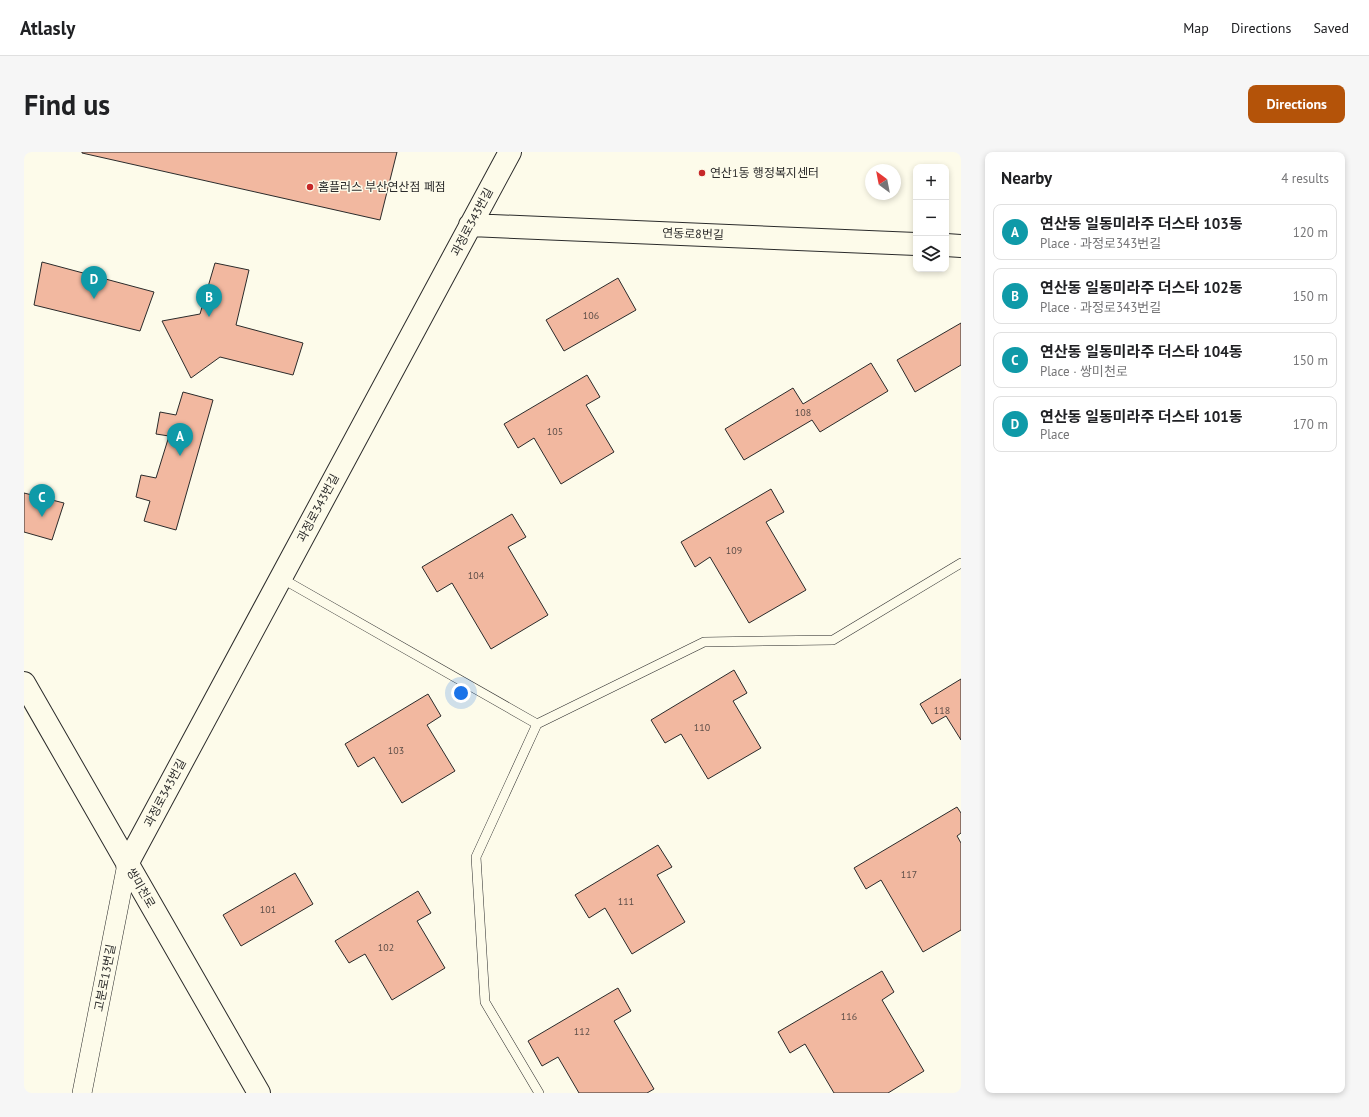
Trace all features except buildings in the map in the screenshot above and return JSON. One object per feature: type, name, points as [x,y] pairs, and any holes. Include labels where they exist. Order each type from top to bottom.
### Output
[{"type":"street","name":"과정로343번길","points":[[127,864],[510,152]]},
{"type":"street","name":"연동로8번길","points":[[470,225],[913,244]]},
{"type":"street","points":[[949,245],[961,246]]},
{"type":"street","name":"쌍미천로","points":[[24,683],[259,1093]]},
{"type":"street","name":"고분로13번길","points":[[82,1093],[127,864]]},
{"type":"lane","points":[[538,1093],[485,1002],[476,857],[537,724],[704,642],[833,640],[961,564]]},
{"type":"lane","points":[[281,578],[537,724]]},
{"type":"place","name":"연산1동 행정복지센터","points":[[702,173]]},
{"type":"place","name":"홈플러스 부산연산점 페점","points":[[310,187]]},
{"type":"place","name":"연산동 일동미라주 더스타 101동","points":[[94,299]]},
{"type":"place","name":"연산동 일동미라주 더스타 102동","points":[[209,317]]},
{"type":"place","name":"연산동 일동미라주 더스타 103동","points":[[180,456]]},
{"type":"place","name":"연산동 일동미라주 더스타 104동","points":[[42,517]]}]
